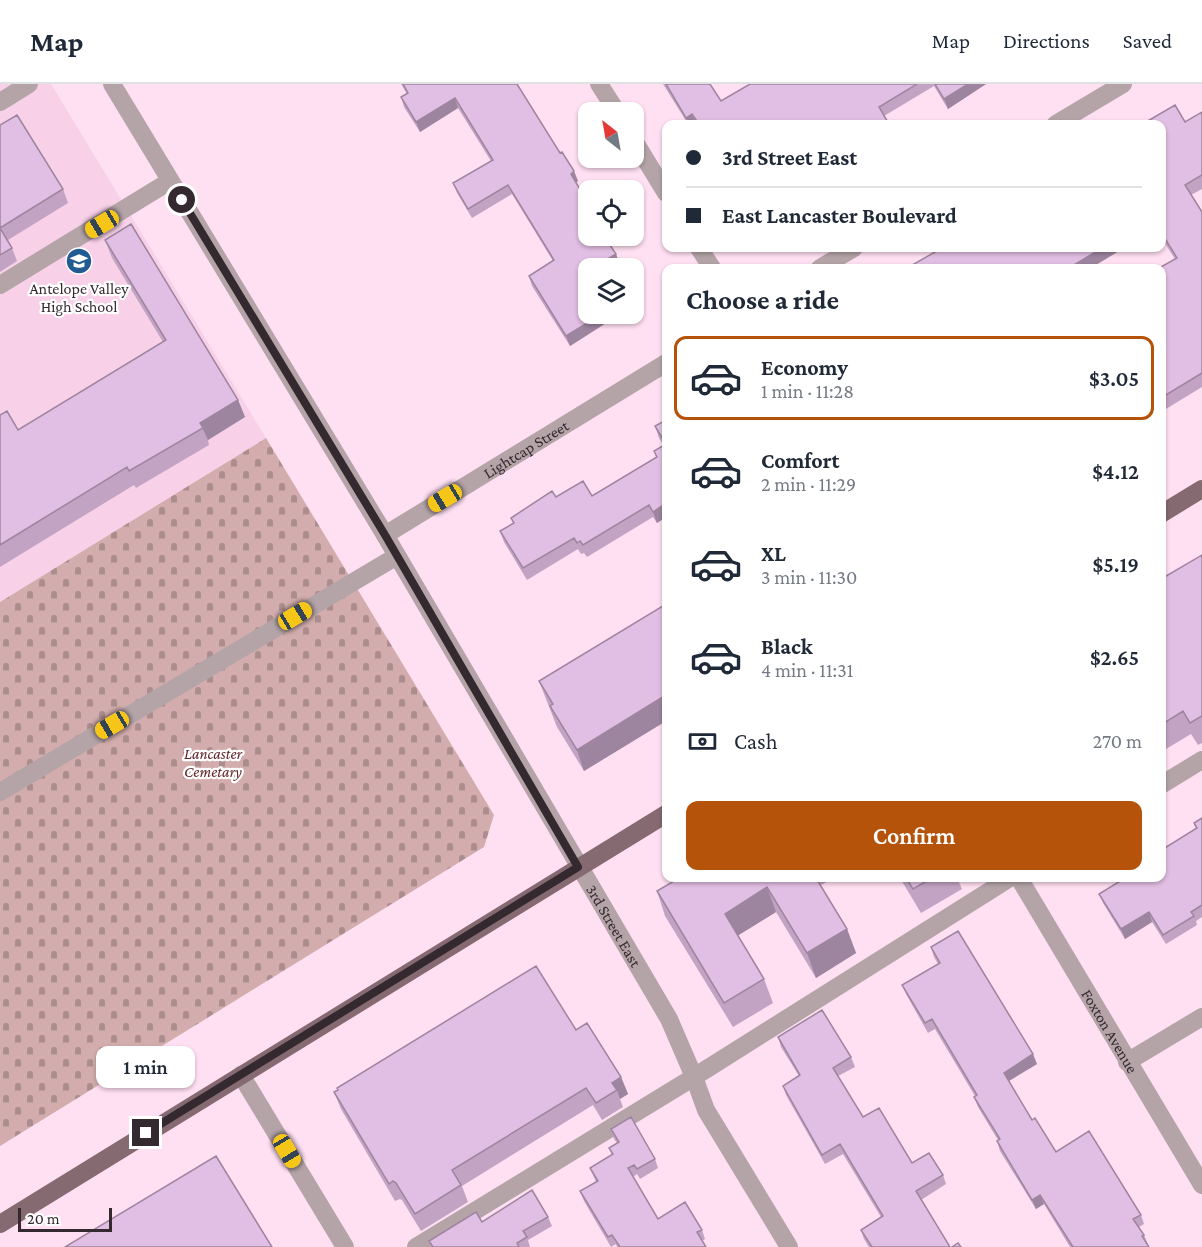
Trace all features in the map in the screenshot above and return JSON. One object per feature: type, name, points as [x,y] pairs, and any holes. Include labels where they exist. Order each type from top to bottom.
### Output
[{"type":"main road","points":[[1166,511],[1202,489]]},
{"type":"main road","points":[[0,1224],[662,816]]},
{"type":"street","points":[[0,102],[29,84]]},
{"type":"street","name":"3rd Street East","points":[[112,84],[385,535],[669,1019],[706,1110],[789,1247]]},
{"type":"street","points":[[599,84],[611,102]]},
{"type":"street","points":[[1063,120],[1123,84]]},
{"type":"street","points":[[644,157],[662,186]]},
{"type":"street","points":[[0,285],[170,181]]},
{"type":"street","points":[[827,264],[847,252]]},
{"type":"street","name":"Lightcap Street","points":[[385,535],[662,365]]},
{"type":"street","points":[[0,792],[397,556]]},
{"type":"street","points":[[1166,782],[1202,760]]},
{"type":"street","points":[[416,1247],[694,1077],[1004,882]]},
{"type":"street","name":"Foxton Avenue","points":[[1021,882],[1202,1185]]},
{"type":"street","points":[[1127,1062],[1202,1017]]},
{"type":"street","points":[[241,1075],[345,1247]]},
{"type":"shaded area","name":"Antelope Valley High School","points":[[0,84],[51,84],[266,438],[0,602]]},
{"type":"green space","name":"Lancaster Cemetary","points":[[266,438],[494,815],[484,847],[0,1146],[0,602]]},
{"type":"building","points":[[403,84],[517,84],[560,153],[562,152],[574,171],[571,174],[578,186],[578,246],[611,246],[616,254],[609,258],[578,258],[578,324],[586,324],[566,336],[529,276],[554,260],[508,185],[468,209],[453,183],[493,160],[455,98],[416,122],[401,97],[408,93]]},
{"type":"building","points":[[666,84],[710,84],[721,101],[750,84],[917,84],[879,107],[887,120],[696,120],[692,114],[686,118]]},
{"type":"building","points":[[935,84],[968,84],[944,99]]},
{"type":"building","points":[[1175,105],[1185,122],[1202,112],[1202,175],[1185,185],[1202,212],[1202,373],[1166,395],[1166,264],[1177,258],[1166,240],[1166,120],[1149,120]]},
{"type":"building","points":[[17,115],[63,189],[0,228],[0,125]]},
{"type":"building","points":[[131,224],[238,400],[200,423],[203,428],[129,471],[127,467],[0,545],[0,415],[7,411],[18,430],[166,340],[105,240]]},
{"type":"building","points":[[0,228],[12,248],[0,255]]},
{"type":"building","points":[[935,252],[1095,252],[1076,264],[914,264]]},
{"type":"building","points":[[662,422],[662,437],[655,426]]},
{"type":"building","points":[[662,446],[662,506],[653,512],[649,505],[583,545],[580,541],[577,543],[574,538],[523,568],[500,531],[514,523],[511,518],[552,491],[556,497],[583,481],[592,496],[657,457],[654,451]]},
{"type":"building","points":[[1202,555],[1202,716],[1190,723],[1183,711],[1166,722],[1166,576]]},
{"type":"building","points":[[662,606],[662,697],[577,750],[550,706],[553,704],[539,681]]},
{"type":"building","points":[[1202,818],[1202,905],[1191,912],[1194,916],[1163,935],[1149,912],[1121,929],[1099,894],[1118,882],[1166,882],[1166,847],[1197,828],[1194,823]]},
{"type":"building","points":[[672,882],[818,882],[847,929],[807,953],[767,887],[725,914],[764,979],[724,1003],[657,891]]},
{"type":"building","points":[[909,882],[925,882],[913,889]]},
{"type":"building","points":[[958,931],[1033,1054],[1004,1073],[1032,1120],[1035,1118],[1056,1152],[1089,1131],[1141,1215],[1133,1219],[1149,1247],[1073,1247],[1040,1195],[1032,1200],[997,1141],[1000,1139],[974,1097],[977,1095],[932,1019],[925,1023],[902,985],[940,963],[931,947]]},
{"type":"building","points":[[536,966],[576,1030],[587,1023],[621,1077],[612,1083],[617,1090],[596,1103],[586,1088],[452,1170],[461,1185],[415,1214],[396,1183],[393,1181],[389,1184],[334,1092],[338,1090],[337,1088]]},
{"type":"building","points":[[822,1010],[851,1057],[833,1068],[863,1117],[879,1108],[912,1163],[929,1153],[943,1175],[916,1191],[950,1247],[872,1247],[861,1230],[883,1216],[840,1144],[822,1155],[783,1086],[800,1075],[778,1037]]},
{"type":"building","points":[[631,1117],[655,1159],[637,1169],[634,1165],[628,1168],[658,1219],[685,1202],[702,1230],[697,1232],[706,1247],[620,1247],[612,1235],[608,1237],[580,1191],[598,1181],[590,1168],[613,1154],[609,1148],[619,1142],[611,1129]]},
{"type":"building","points":[[216,1156],[272,1247],[65,1247]]},
{"type":"building","points":[[532,1190],[548,1217],[523,1231],[527,1237],[517,1243],[519,1247],[433,1247],[429,1241],[476,1212],[482,1222]]},
{"type":"place","name":"Antelope Valley High School","points":[[79,261]]},
{"type":"route","points":[[146,1133],[578,867],[385,535],[182,200]]}]
